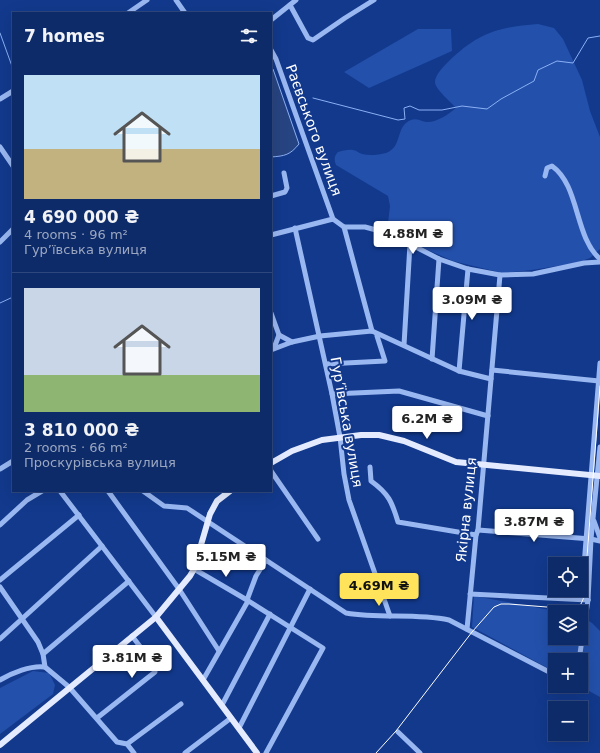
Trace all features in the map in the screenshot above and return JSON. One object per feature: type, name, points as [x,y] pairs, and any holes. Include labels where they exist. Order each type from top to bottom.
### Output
[{"type":"main road","points":[[272,463],[322,440],[361,435],[379,435],[404,441],[456,462],[596,476]]},
{"type":"main road","points":[[0,745],[156,617],[194,569],[208,522],[217,501],[229,492]]},
{"type":"main road","points":[[156,617],[256,752]]},
{"type":"street","points":[[129,12],[147,0]]},
{"type":"street","points":[[176,0],[184,12]]},
{"type":"street","points":[[272,19],[296,0]]},
{"type":"street","points":[[290,5],[308,38],[313,40],[374,0]]},
{"type":"street","name":"Раєвського вулиця","points":[[272,52],[276,59],[333,219]]},
{"type":"street","points":[[0,99],[12,92]]},
{"type":"street","points":[[0,147],[12,165]]},
{"type":"street","points":[[545,176],[547,168],[552,166],[557,169],[567,185],[590,249],[600,261]]},
{"type":"street","points":[[272,196],[285,192],[287,188],[284,173]]},
{"type":"street","points":[[272,235],[333,219],[344,227],[365,227],[380,231],[439,259],[468,269],[500,275],[533,274],[600,261]]},
{"type":"street","points":[[344,227],[372,331]]},
{"type":"street","name":"Гур’ївська вулиця","points":[[295,228],[332,394],[349,500],[390,616]]},
{"type":"street","points":[[0,242],[12,230]]},
{"type":"street","points":[[404,345],[410,244]]},
{"type":"street","points":[[432,359],[439,259]]},
{"type":"street","points":[[459,371],[468,269]]},
{"type":"street","name":"Якірна вулиця","points":[[467,629],[484,465],[500,275]]},
{"type":"street","points":[[272,316],[279,335],[292,342]]},
{"type":"street","points":[[272,349],[292,342],[320,336],[372,331],[459,371],[491,379]]},
{"type":"street","points":[[326,364],[385,361],[377,336],[378,334]]},
{"type":"street","points":[[272,349],[279,335]]},
{"type":"street","points":[[589,539],[593,518],[596,476],[600,363]]},
{"type":"street","points":[[492,370],[599,381]]},
{"type":"street","points":[[332,394],[399,391],[488,416]]},
{"type":"street","points":[[580,653],[588,600],[589,539],[600,447]]},
{"type":"street","points":[[0,469],[12,462]]},
{"type":"street","points":[[370,467],[372,481],[383,489],[393,505],[398,522],[477,532],[600,541]]},
{"type":"street","points":[[272,472],[318,540]]},
{"type":"street","points":[[0,525],[27,500],[40,492]]},
{"type":"street","points":[[61,492],[156,617]]},
{"type":"street","points":[[109,492],[179,589],[219,650]]},
{"type":"street","points":[[144,492],[164,506],[187,508],[346,612],[358,615],[432,616],[449,620],[548,671]]},
{"type":"street","points":[[0,580],[79,515]]},
{"type":"street","points":[[593,518],[600,538]]},
{"type":"street","points":[[0,639],[102,546]]},
{"type":"street","points":[[203,680],[248,600],[256,576],[266,560]]},
{"type":"street","points":[[194,569],[248,600],[323,648],[266,753]]},
{"type":"street","points":[[43,654],[129,581]]},
{"type":"street","points":[[0,587],[23,618],[38,642],[43,654],[45,667]]},
{"type":"street","points":[[239,728],[310,589]]},
{"type":"street","points":[[470,594],[588,600]]},
{"type":"street","points":[[222,706],[270,614]]},
{"type":"street","points":[[97,718],[155,672],[155,666],[132,636]]},
{"type":"street","points":[[0,680],[7,676],[38,666],[45,667],[69,687],[117,742],[127,744],[134,753]]},
{"type":"street","points":[[127,744],[181,704]]},
{"type":"street","points":[[184,753],[231,718]]},
{"type":"street","points":[[398,732],[420,753]]},
{"type":"shaded area","points":[[538,24],[554,28],[563,39],[582,80],[590,111],[600,137],[600,249],[590,258],[576,263],[502,273],[453,261],[387,232],[390,206],[388,196],[336,165],[335,158],[338,152],[354,150],[368,155],[386,153],[395,146],[406,123],[415,119],[430,122],[438,120],[446,115],[456,108],[440,92],[436,85],[435,79],[448,62],[469,44],[489,33],[511,27]]},
{"type":"shaded area","points":[[418,29],[451,29],[452,51],[369,88],[344,72]]},
{"type":"shaded area","points":[[272,68],[299,144],[293,151],[280,156],[272,157]]},
{"type":"shaded area","points":[[474,596],[548,610],[548,645],[588,645],[588,620],[600,631],[600,697],[588,690],[588,653],[548,653],[548,668],[472,627]]},
{"type":"shaded area","points":[[33,671],[49,673],[55,685],[53,694],[0,734],[0,688]]},
{"type":"waterway","points":[[0,33],[12,66]]},
{"type":"waterway","points":[[313,98],[398,120],[405,119],[404,108],[410,106],[419,110],[442,110],[462,106],[487,109],[501,99],[534,81],[538,70],[557,61],[573,63],[588,38],[600,36]]},
{"type":"waterway","points":[[0,303],[12,297]]},
{"type":"tram line","points":[[376,753],[396,731],[472,632],[494,607],[501,604],[509,604],[572,609],[581,604],[584,597],[600,386]]}]
